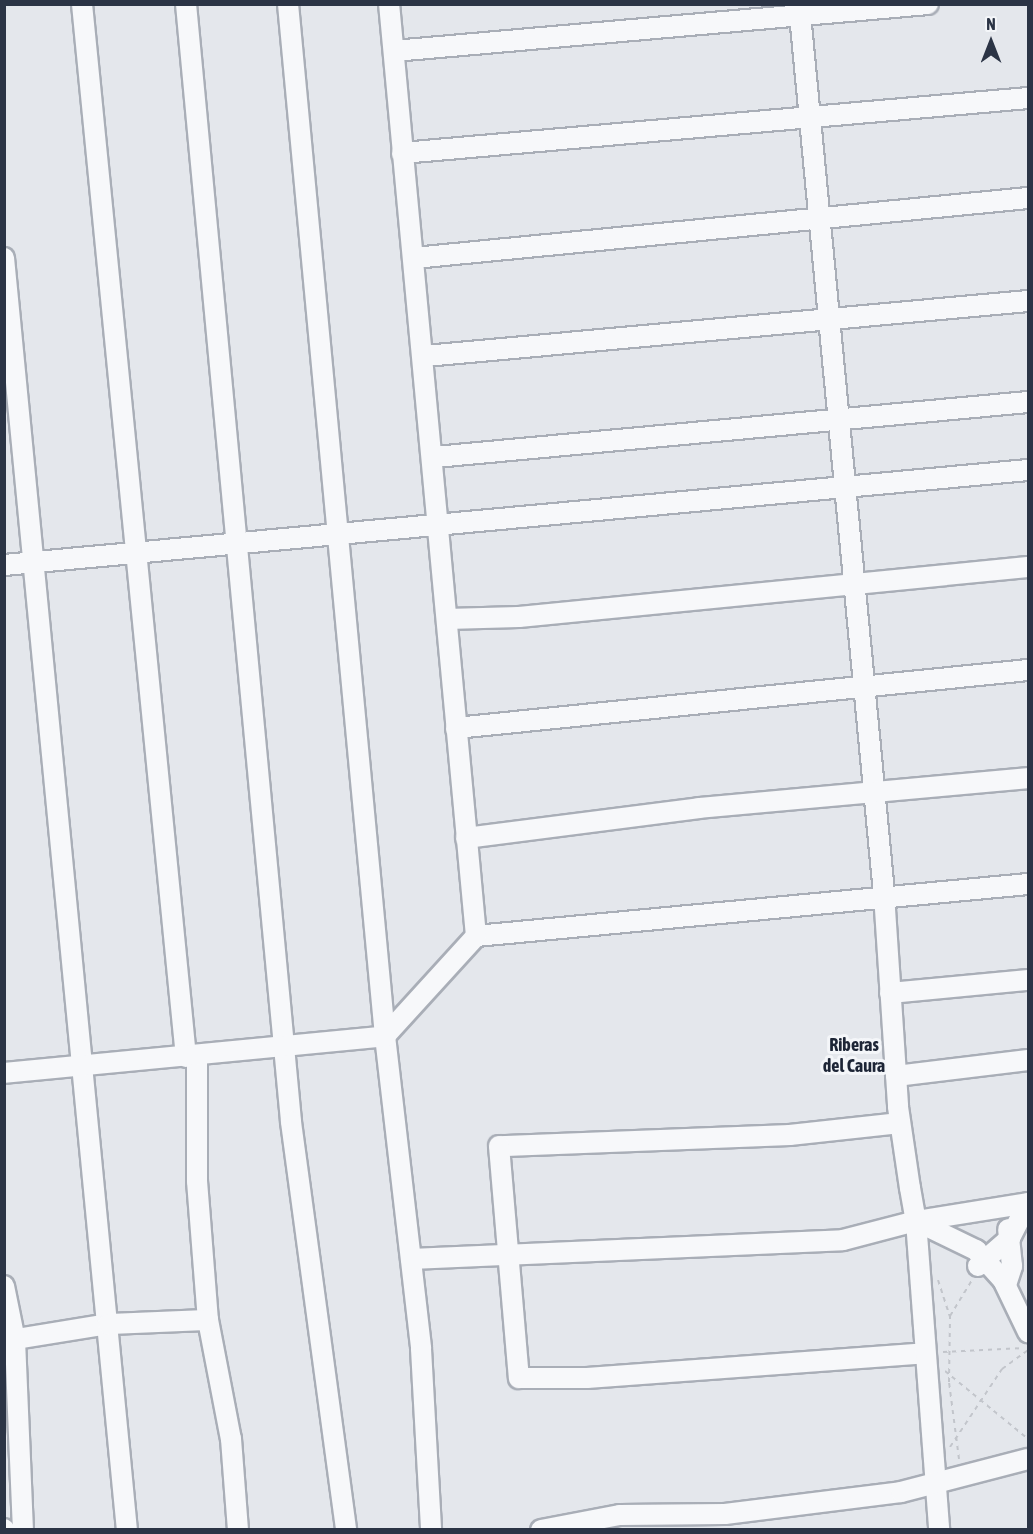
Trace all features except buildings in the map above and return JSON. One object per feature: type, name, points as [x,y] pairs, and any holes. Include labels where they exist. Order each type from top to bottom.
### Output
[{"type":"street","points":[[82,4],[135,553],[191,1056],[197,1181],[208,1320],[231,1438],[238,1530]]},
{"type":"street","points":[[186,4],[285,1047],[318,1345],[346,1530]]},
{"type":"street","points":[[288,4],[340,534],[385,1036],[411,1259],[431,1530]]},
{"type":"street","points":[[389,4],[402,153],[435,457],[456,728],[476,936]]},
{"type":"street","points":[[394,51],[799,11],[928,4]]},
{"type":"street","points":[[799,11],[830,319],[836,422],[855,584],[884,894],[900,1123],[916,1221],[933,1485],[939,1530]]},
{"type":"street","points":[[402,153],[1029,98]]},
{"type":"street","points":[[414,258],[820,216],[1029,198]]},
{"type":"street","points":[[4,258],[85,1067],[127,1530]]},
{"type":"street","points":[[424,356],[1029,301]]},
{"type":"street","points":[[435,457],[836,422],[1029,402]]},
{"type":"street","points":[[4,565],[1029,470]]},
{"type":"street","points":[[447,619],[498,619],[1029,567]]},
{"type":"street","points":[[456,728],[1029,670]]},
{"type":"street","points":[[466,838],[699,808],[875,795],[1029,778]]},
{"type":"street","points":[[4,1074],[385,1036],[476,936],[884,894],[1029,884]]},
{"type":"street","points":[[890,993],[1029,980]]},
{"type":"street","points":[[896,1076],[1029,1060]]},
{"type":"street","points":[[900,1123],[790,1135],[499,1146],[519,1378],[587,1378],[925,1353]]},
{"type":"street","points":[[411,1259],[509,1252],[567,1256],[843,1240],[916,1221],[1028,1203]]},
{"type":"street","points":[[982,1263],[1010,1238],[1028,1203]]},
{"type":"street","points":[[1002,1207],[1010,1238],[1006,1285]]},
{"type":"street","points":[[916,1221],[967,1242],[982,1263],[1006,1285],[1028,1328]]},
{"type":"street","points":[[4,1286],[23,1530]]},
{"type":"street","points":[[10,1341],[108,1324],[208,1320]]},
{"type":"street","points":[[541,1530],[620,1515],[725,1514],[933,1485],[971,1477],[1029,1459]]},
{"type":"path","points":[[971,1477],[953,1441],[949,1351],[950,1316],[982,1263]]},
{"type":"path","points":[[925,1353],[1029,1349]]},
{"type":"path","points":[[949,1450],[978,1401],[1002,1369],[1029,1349]]},
{"type":"path","points":[[925,1353],[978,1401],[1029,1439]]},
{"type":"district","name":"Riberas del Caura","points":[[854,1056]]}]
